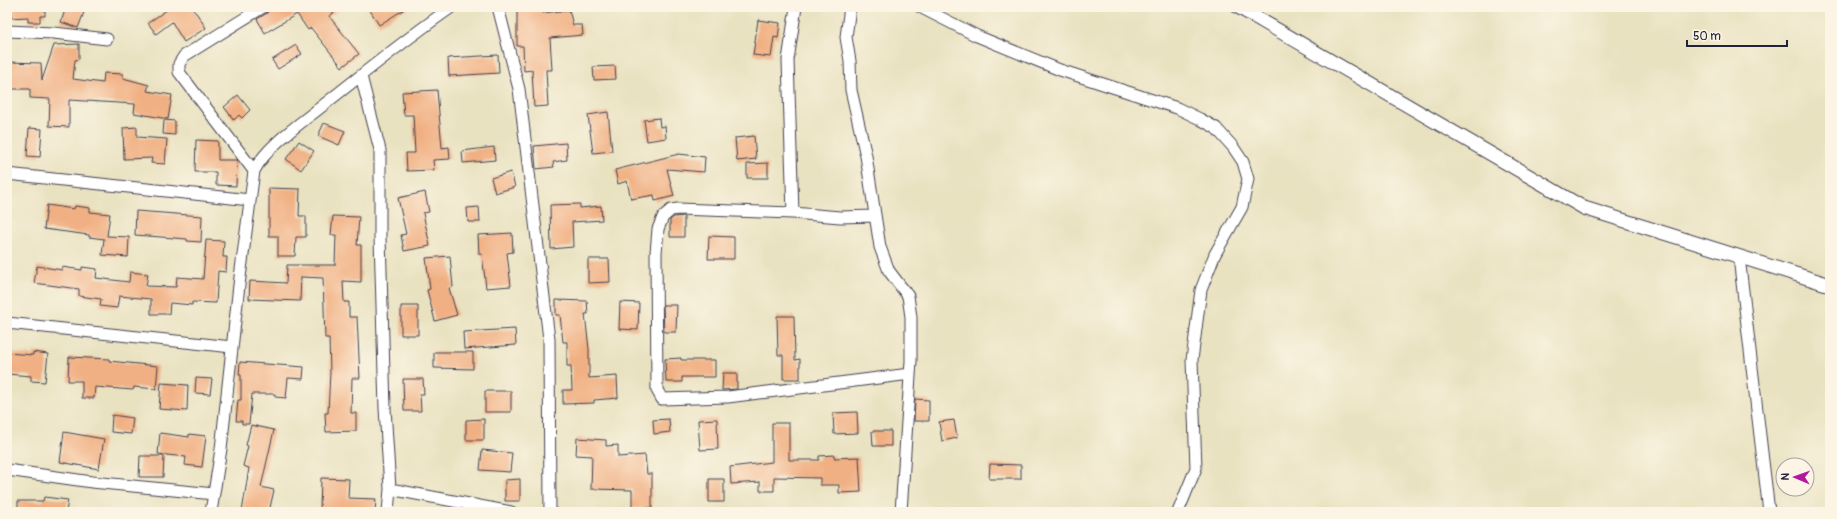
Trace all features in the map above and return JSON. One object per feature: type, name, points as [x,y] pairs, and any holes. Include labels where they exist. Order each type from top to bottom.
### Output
[{"type":"street","points":[[254,171],[179,72],[179,64],[184,56],[263,7]]},
{"type":"street","points":[[211,512],[221,449],[254,171],[260,158],[361,76],[452,7]]},
{"type":"street","points":[[498,7],[519,89],[549,339],[550,512]]},
{"type":"street","points":[[793,213],[788,60],[796,7]]},
{"type":"street","points":[[850,7],[846,37],[850,61],[851,90],[866,156],[875,216],[885,263],[889,271],[908,296],[911,318],[910,374],[901,512]]},
{"type":"street","points":[[920,7],[977,36],[1060,70],[1177,108],[1200,119],[1216,128],[1233,147],[1243,162],[1248,179],[1242,207],[1215,254],[1201,290],[1192,360],[1196,468],[1178,512]]},
{"type":"street","points":[[1238,7],[1584,208],[1830,285]]},
{"type":"street","points":[[7,31],[54,33],[107,39]]},
{"type":"street","points":[[361,76],[380,150],[380,238],[385,408],[390,488],[388,512]]},
{"type":"street","points":[[7,174],[250,200]]},
{"type":"street","points":[[875,216],[840,217],[793,213],[678,208],[672,210],[663,217],[658,229],[656,253],[657,390],[662,399],[728,397],[910,374]]},
{"type":"street","points":[[1738,257],[1769,512]]},
{"type":"street","points":[[7,324],[232,347]]},
{"type":"street","points":[[7,470],[92,482],[214,494]]},
{"type":"street","points":[[390,488],[511,512]]},
{"type":"building","points":[[7,7],[45,7],[45,16],[40,16],[40,22],[28,22],[28,17],[7,18]]},
{"type":"building","points":[[66,7],[86,7],[78,28],[61,22]]},
{"type":"building","points":[[171,7],[190,7],[197,14],[206,28],[184,42],[172,22],[156,34],[148,23]]},
{"type":"building","points":[[271,7],[343,7],[329,16],[359,54],[342,67],[311,28],[308,30],[297,14],[265,33],[257,19],[267,13]]},
{"type":"building","points":[[368,7],[408,7],[379,25]]},
{"type":"building","points":[[517,7],[542,7],[543,13],[569,10],[573,25],[582,25],[583,35],[550,38],[552,70],[546,70],[548,106],[534,107],[532,70],[524,71],[523,46],[517,46]]},
{"type":"building","points":[[758,20],[780,23],[778,38],[774,37],[771,57],[753,55]]},
{"type":"building","points":[[79,44],[79,59],[75,60],[73,79],[103,83],[104,73],[123,74],[123,78],[149,85],[147,91],[172,95],[168,119],[134,113],[135,104],[69,100],[69,127],[49,126],[50,99],[30,98],[30,89],[8,89],[8,62],[41,63],[42,80],[54,45]]},
{"type":"building","points":[[296,45],[302,54],[278,69],[272,60]]},
{"type":"building","points":[[498,55],[499,73],[449,76],[448,58]]},
{"type":"building","points":[[615,66],[616,79],[594,80],[593,67]]},
{"type":"building","points":[[437,90],[442,148],[449,147],[450,159],[433,160],[434,170],[407,171],[406,153],[415,153],[413,115],[404,115],[402,92]]},
{"type":"building","points":[[238,95],[250,110],[242,118],[239,115],[234,120],[224,107]]},
{"type":"building","points":[[608,112],[612,151],[593,153],[588,115]]},
{"type":"building","points":[[659,118],[660,127],[665,126],[666,138],[647,141],[644,120]]},
{"type":"building","points":[[164,120],[175,121],[175,135],[163,134]]},
{"type":"building","points":[[324,123],[345,131],[339,145],[318,136]]},
{"type":"building","points":[[137,127],[137,137],[167,139],[165,164],[151,163],[152,158],[124,159],[123,128]]},
{"type":"building","points":[[29,128],[42,129],[40,157],[27,156]]},
{"type":"building","points":[[754,136],[756,159],[737,161],[735,138]]},
{"type":"building","points":[[196,140],[218,141],[218,160],[237,160],[236,186],[216,185],[216,172],[195,172]]},
{"type":"building","points":[[299,141],[314,151],[301,170],[286,159]]},
{"type":"building","points":[[566,143],[567,160],[553,162],[554,167],[536,169],[534,146]]},
{"type":"building","points":[[494,147],[495,160],[463,163],[462,151]]},
{"type":"building","points":[[679,154],[705,157],[704,172],[667,169],[674,196],[655,201],[654,195],[631,199],[627,181],[618,184],[615,170]]},
{"type":"building","points":[[768,163],[768,178],[747,178],[747,164]]},
{"type":"building","points":[[511,172],[515,187],[495,193],[491,178]]},
{"type":"building","points":[[269,188],[300,189],[299,216],[306,216],[306,237],[296,237],[295,256],[278,256],[278,236],[269,236]]},
{"type":"building","points":[[425,192],[429,212],[423,213],[430,246],[404,251],[401,235],[406,234],[398,198]]},
{"type":"building","points":[[580,204],[580,208],[601,206],[602,220],[572,222],[573,247],[551,249],[550,205]]},
{"type":"building","points":[[47,205],[74,209],[75,206],[90,208],[90,212],[110,214],[107,236],[129,237],[128,257],[102,255],[104,239],[89,237],[89,235],[44,229]]},
{"type":"building","points":[[479,207],[480,222],[468,222],[467,208]]},
{"type":"building","points":[[136,211],[202,216],[201,242],[187,241],[187,239],[135,235]]},
{"type":"building","points":[[333,216],[359,217],[357,245],[361,245],[361,282],[343,281],[344,302],[349,302],[349,317],[357,317],[360,378],[352,378],[351,413],[356,413],[356,431],[326,432],[325,413],[328,413],[330,372],[329,338],[325,338],[323,278],[301,277],[300,301],[249,299],[250,281],[286,283],[287,265],[335,265],[336,235],[331,235]]},
{"type":"building","points":[[684,216],[684,237],[670,237],[670,220],[674,217]]},
{"type":"building","points":[[512,233],[513,252],[507,253],[511,286],[486,288],[482,254],[479,254],[478,235]]},
{"type":"building","points":[[709,236],[734,237],[734,259],[708,259]]},
{"type":"building","points":[[206,240],[224,241],[223,257],[227,257],[226,272],[218,271],[216,303],[192,302],[192,305],[170,303],[169,314],[151,314],[151,299],[119,296],[117,308],[100,306],[101,299],[79,296],[79,289],[34,283],[37,266],[62,270],[62,267],[82,270],[82,267],[97,269],[96,278],[129,282],[130,272],[148,274],[146,286],[176,287],[177,277],[203,279]]},
{"type":"building","points":[[450,256],[453,287],[449,288],[457,315],[435,321],[427,290],[430,289],[426,258]]},
{"type":"building","points":[[588,259],[609,259],[610,282],[588,283]]},
{"type":"building","points":[[556,300],[587,301],[588,314],[585,314],[589,349],[589,378],[617,376],[618,398],[594,400],[594,403],[563,404],[563,390],[572,390],[571,366],[567,366],[567,342],[563,342],[560,315],[556,315]]},
{"type":"building","points":[[620,302],[639,303],[638,330],[619,329]]},
{"type":"building","points":[[663,305],[677,305],[676,332],[664,332]]},
{"type":"building","points":[[401,306],[418,306],[418,335],[401,335]]},
{"type":"building","points":[[777,316],[794,316],[795,360],[800,359],[800,379],[783,379],[783,355],[778,355]]},
{"type":"building","points":[[515,329],[516,345],[464,349],[463,332]]},
{"type":"building","points":[[33,352],[48,354],[45,382],[31,381],[31,376],[7,374],[7,353],[33,355]]},
{"type":"building","points":[[434,352],[473,352],[473,369],[434,368]]},
{"type":"building","points":[[69,357],[109,359],[109,361],[158,366],[156,389],[134,387],[133,390],[95,387],[94,398],[82,398],[82,381],[68,381]]},
{"type":"building","points":[[681,358],[681,360],[715,360],[715,377],[682,377],[682,382],[666,382],[665,359]]},
{"type":"building","points":[[240,362],[304,367],[303,379],[288,378],[286,398],[275,397],[275,394],[252,394],[249,424],[242,424],[242,421],[236,421],[238,400],[241,400],[241,375],[239,375]]},
{"type":"building","points":[[723,373],[737,373],[737,389],[722,390]]},
{"type":"building","points":[[196,378],[212,379],[210,394],[195,393]]},
{"type":"building","points":[[403,379],[423,379],[424,394],[420,394],[421,411],[404,411]]},
{"type":"building","points":[[161,383],[188,385],[187,411],[159,409]]},
{"type":"building","points":[[485,391],[511,391],[511,412],[485,412]]},
{"type":"building","points":[[915,399],[929,400],[929,421],[914,421]]},
{"type":"building","points":[[857,412],[858,433],[834,434],[833,413]]},
{"type":"building","points":[[112,415],[133,418],[131,434],[111,432]]},
{"type":"building","points":[[484,419],[484,440],[466,440],[466,420]]},
{"type":"building","points":[[669,419],[670,432],[654,434],[653,420]]},
{"type":"building","points":[[717,419],[718,449],[700,450],[698,420]]},
{"type":"building","points":[[954,420],[957,438],[942,441],[939,422]]},
{"type":"building","points":[[772,423],[789,423],[789,460],[819,460],[819,456],[834,455],[834,458],[859,457],[861,492],[839,493],[839,485],[820,485],[820,478],[774,477],[774,491],[760,491],[760,482],[731,484],[730,467],[772,462]]},
{"type":"building","points":[[251,425],[274,430],[261,487],[274,490],[269,512],[242,512],[249,468],[243,466]]},
{"type":"building","points":[[872,431],[891,431],[891,446],[873,446]]},
{"type":"building","points":[[64,432],[104,439],[99,469],[60,462]]},
{"type":"building","points":[[160,433],[189,437],[189,434],[206,436],[202,467],[185,465],[186,457],[158,454]]},
{"type":"building","points":[[577,438],[606,440],[606,446],[618,445],[618,457],[645,455],[647,474],[652,474],[652,508],[632,508],[632,490],[591,489],[592,456],[576,455]]},
{"type":"building","points":[[482,450],[512,453],[510,472],[480,470]]},
{"type":"building","points":[[140,456],[164,456],[163,477],[139,477]]},
{"type":"building","points":[[990,464],[1021,465],[1021,479],[989,479]]},
{"type":"building","points":[[321,478],[349,479],[348,498],[376,499],[375,512],[320,512]]},
{"type":"building","points":[[520,479],[520,501],[505,501],[505,480]]},
{"type":"building","points":[[709,479],[724,479],[724,502],[709,502]]},
{"type":"building","points":[[44,497],[68,500],[66,512],[18,512],[18,501],[43,501]]}]
